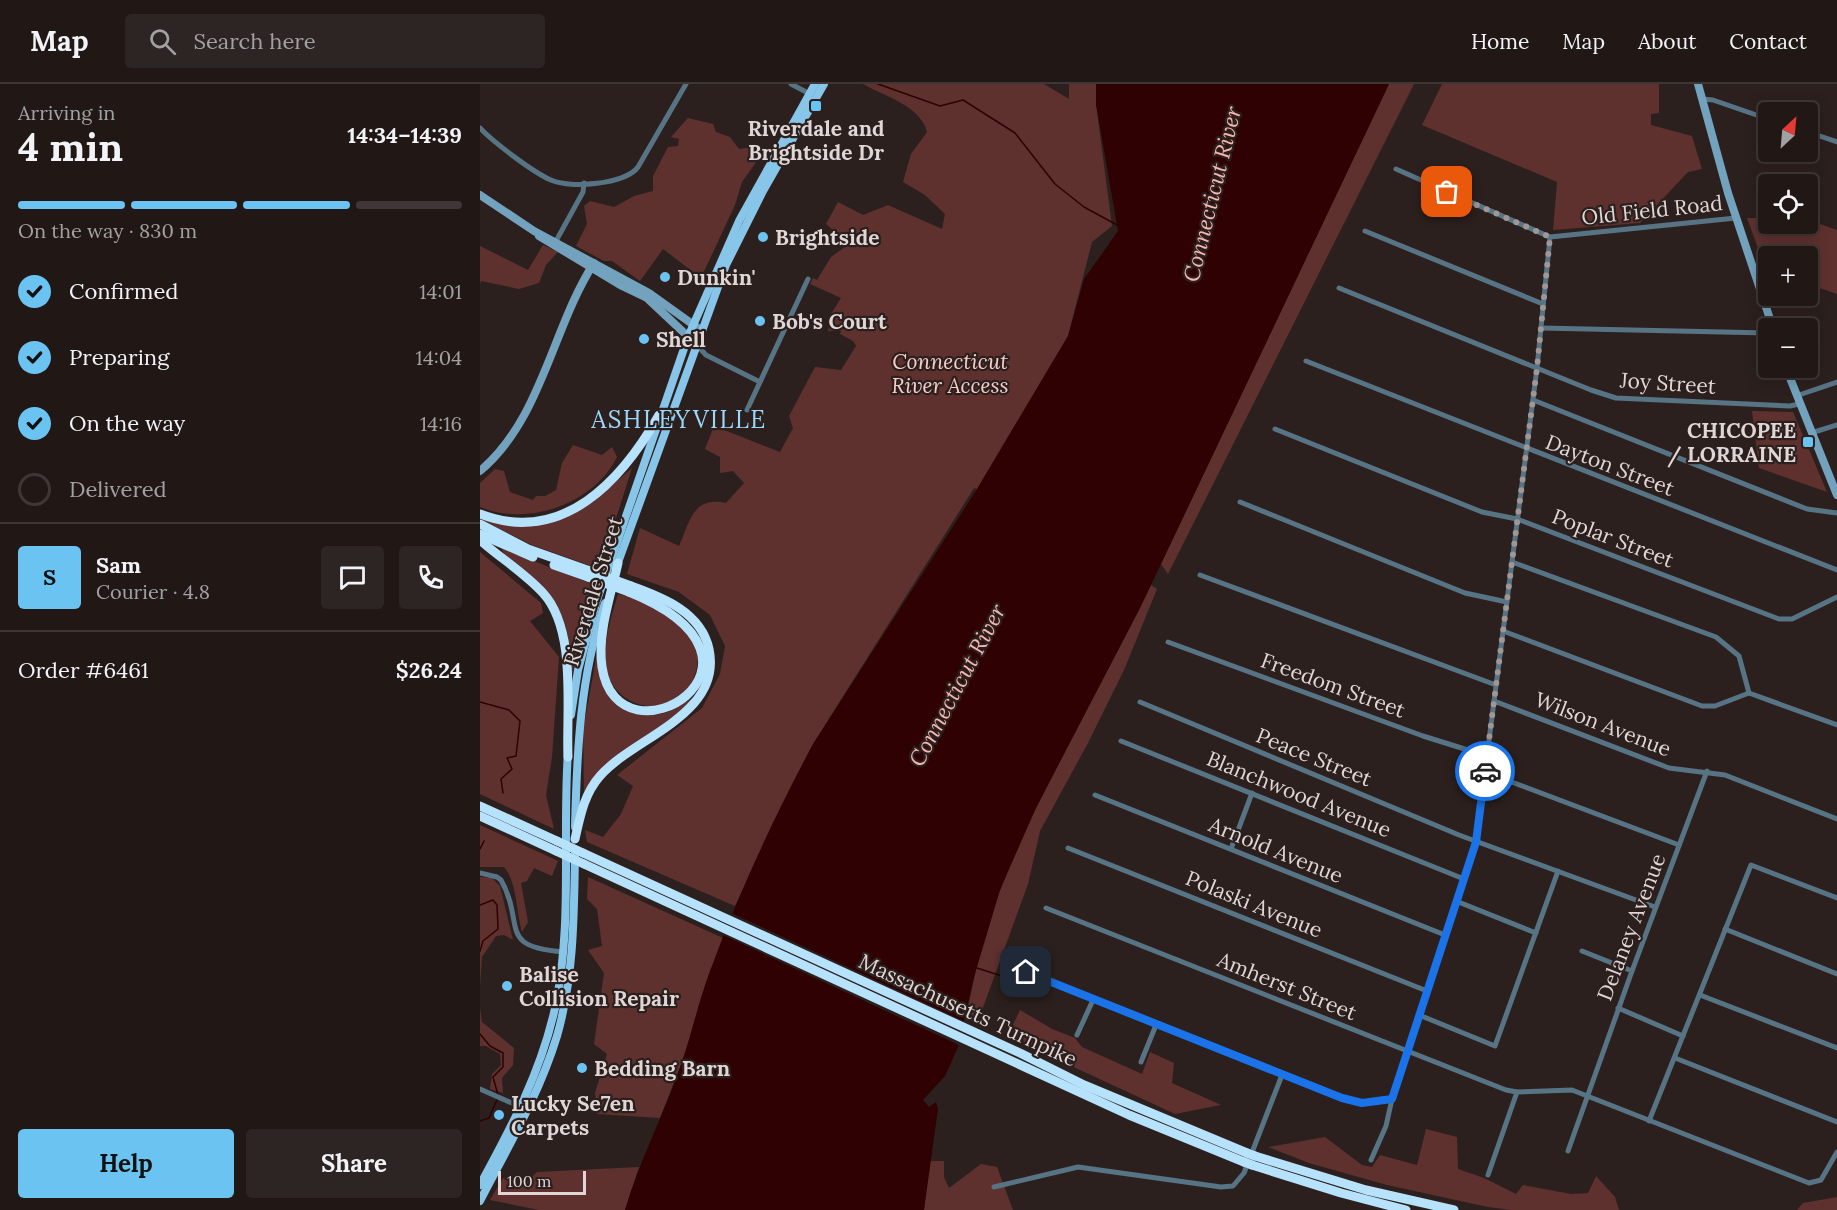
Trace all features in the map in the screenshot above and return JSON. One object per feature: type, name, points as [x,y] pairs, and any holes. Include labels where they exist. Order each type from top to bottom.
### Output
[{"type":"highway","points":[[480,514],[523,522],[555,517],[577,508],[597,495],[623,470],[639,450],[659,415]]},
{"type":"highway","points":[[480,524],[528,549],[589,574]]},
{"type":"highway","points":[[480,534],[668,601],[693,620],[708,644],[710,671],[705,687],[688,709],[613,763],[599,777],[584,803],[575,839]]},
{"type":"highway","points":[[480,540],[542,592],[560,620],[566,645],[568,757]]},
{"type":"highway","points":[[618,563],[602,642],[602,666],[605,681],[616,697],[633,708],[649,711],[668,708],[687,696],[697,681],[702,663],[700,648],[688,626],[673,613],[630,589]]},
{"type":"highway","name":"Massachusetts Turnpike","points":[[480,806],[557,846],[584,864],[672,898]]},
{"type":"highway","name":"Massachusetts Turnpike","points":[[480,816],[557,846],[583,853],[672,898],[1018,1057],[1139,1120],[1341,1193],[1406,1210]]},
{"type":"highway","name":"Massachusetts Turnpike","points":[[1250,1159],[1366,1190],[1454,1210]]},
{"type":"main road","name":"Riverdale Street","points":[[480,1185],[521,1107],[550,1028],[564,952],[568,757],[573,702],[584,646],[609,560],[692,326],[730,238],[815,84]]},
{"type":"main road","name":"Riverdale Street","points":[[480,1201],[533,1100],[557,1034],[571,961],[577,751],[583,693],[595,635],[618,563],[721,276],[742,232],[824,84]]},
{"type":"main road","points":[[1698,84],[1737,218],[1770,318]]},
{"type":"main road","points":[[480,195],[534,231],[556,241],[647,298],[697,345]]},
{"type":"main road","points":[[534,231],[542,239],[656,297],[692,326],[702,331]]},
{"type":"main road","points":[[480,471],[504,446],[520,420],[593,266]]},
{"type":"main road","points":[[1790,378],[1836,490]]},
{"type":"street","points":[[480,128],[550,180],[584,183],[615,181],[633,173],[686,84]]},
{"type":"street","points":[[792,84],[810,94]]},
{"type":"street","points":[[1702,99],[1713,100],[1758,116]]},
{"type":"street","points":[[1818,135],[1837,142]]},
{"type":"street","points":[[1371,1160],[1386,1126],[1407,1051],[1476,842],[1537,368],[1550,237],[1396,169]]},
{"type":"street","points":[[556,241],[583,192],[584,183]]},
{"type":"street","name":"Old Field Road","points":[[1550,237],[1737,218]]},
{"type":"street","points":[[1365,231],[1543,304]]},
{"type":"street","points":[[747,410],[808,279]]},
{"type":"street","name":"Joy Street","points":[[1339,288],[1597,392],[1634,400],[1790,406],[1837,382]]},
{"type":"street","points":[[1541,328],[1758,333]]},
{"type":"street","points":[[697,345],[706,355],[760,382]]},
{"type":"street","name":"Dayton Street","points":[[1306,362],[1837,570]]},
{"type":"street","points":[[1533,400],[1807,509],[1837,513]]},
{"type":"street","points":[[1811,433],[1837,425]]},
{"type":"street","name":"Poplar Street","points":[[1275,429],[1482,512],[1517,519],[1782,620],[1794,618],[1837,597]]},
{"type":"street","points":[[1240,502],[1465,593],[1507,602]]},
{"type":"street","points":[[1512,562],[1716,637],[1739,656],[1749,693]]},
{"type":"street","points":[[1200,575],[1496,686]]},
{"type":"street","points":[[1503,631],[1699,706],[1718,705],[1749,693],[1837,725]]},
{"type":"street","name":"Freedom Street","points":[[1168,642],[1423,736],[1487,756]]},
{"type":"street","name":"Wilson Avenue","points":[[1494,701],[1669,768],[1707,771],[1735,778],[1837,819]]},
{"type":"street","name":"Peace Street","points":[[1140,702],[1476,842],[1655,907]]},
{"type":"street","name":"Blanchwood Avenue","points":[[1121,741],[1464,879]]},
{"type":"street","name":"Delaney Avenue","points":[[1568,1151],[1586,1095],[1707,771]]},
{"type":"street","points":[[1485,772],[1679,845]]},
{"type":"street","points":[[1231,849],[1252,793]]},
{"type":"street","name":"Arnold Avenue","points":[[1095,795],[1445,935]]},
{"type":"street","name":"Polaski Avenue","points":[[1068,848],[1427,991]]},
{"type":"street","points":[[1649,1121],[1751,865],[1837,898]]},
{"type":"street","points":[[1419,1015],[1496,1046],[1558,871]]},
{"type":"street","points":[[480,873],[501,880],[508,894],[518,934],[523,943],[536,950],[564,952]]},
{"type":"street","points":[[1456,901],[1536,933]]},
{"type":"street","name":"Amherst Street","points":[[1046,908],[1407,1051],[1517,1092]]},
{"type":"street","points":[[1725,929],[1837,974]]},
{"type":"street","points":[[1582,951],[1632,971]]},
{"type":"street","points":[[1026,972],[1281,1075],[1352,1101],[1362,1103],[1392,1099]]},
{"type":"street","points":[[1700,994],[1837,1048]]},
{"type":"street","points":[[1077,1035],[1093,1000]]},
{"type":"street","points":[[1618,1008],[1683,1036]]},
{"type":"street","points":[[1141,1062],[1156,1025]]},
{"type":"street","points":[[1675,1058],[1837,1122]]},
{"type":"street","points":[[993,1187],[1078,1167],[1221,1187],[1236,1184],[1244,1173],[1281,1075]]},
{"type":"street","points":[[480,1089],[521,1107]]},
{"type":"street","points":[[1488,1175],[1517,1092],[1572,1090],[1805,1182],[1818,1183],[1837,1152]]},
{"type":"green space","name":"Connecticut River Access","points":[[863,84],[1044,84],[1069,99],[1069,84],[1096,84],[1096,104],[1112,226],[1092,242],[1068,336],[977,489],[974,488],[813,744],[735,906],[587,842],[585,830],[603,837],[621,814],[633,786],[617,775],[702,708],[720,674],[725,646],[710,615],[679,592],[627,574],[640,528],[679,546],[694,512],[706,503],[726,503],[744,483],[733,471],[720,473],[720,457],[705,449],[714,426],[780,452],[793,428],[789,416],[815,367],[841,370],[856,346],[853,341],[840,334],[841,331],[828,331],[831,314],[841,298],[810,284],[813,278],[817,280],[831,257],[849,244],[826,224],[838,202],[863,215],[888,205],[942,229],[945,214],[925,195],[903,182],[911,154],[927,132],[923,123],[917,115],[901,103]]},
{"type":"green space","points":[[1389,84],[1414,84],[1168,574],[1161,564]]},
{"type":"green space","points":[[1442,84],[1659,84],[1659,113],[1651,114],[1651,125],[1692,136],[1702,169],[1688,172],[1640,223],[1553,230],[1557,182],[1422,125]]},
{"type":"green space","points":[[688,118],[713,124],[716,132],[730,137],[739,149],[752,147],[759,158],[742,182],[735,205],[701,278],[663,249],[640,281],[612,261],[604,261],[576,246],[587,224],[584,206],[590,201],[614,207],[634,196],[653,191],[653,176],[668,147],[678,146],[679,139],[671,137]]},
{"type":"green space","points":[[1747,218],[1758,218],[1758,234],[1818,234],[1818,223],[1837,230],[1837,294],[1818,287],[1818,246],[1758,246],[1758,248]]},
{"type":"green space","points":[[543,245],[558,252],[546,265],[539,283],[519,289],[481,281],[480,284],[480,246],[528,270]]},
{"type":"green space","points":[[1752,411],[1793,412],[1827,492],[1759,468]]},
{"type":"green space","points":[[573,445],[602,455],[612,447],[617,457],[606,473],[576,499],[558,507],[518,514],[498,513],[480,507],[480,483],[495,469],[504,471],[510,492],[533,500],[536,496],[545,496],[556,490],[562,463]]},
{"type":"green space","points":[[632,468],[600,569],[532,545],[482,520],[525,525],[597,498]]},
{"type":"green space","points":[[501,548],[597,586],[581,633],[570,685],[568,635],[560,611],[541,587],[509,559]]},
{"type":"green space","points":[[480,552],[541,603],[543,613],[530,621],[559,657],[552,757],[546,795],[554,829],[480,794]]},
{"type":"green space","points":[[1151,585],[1157,589],[1124,670],[1088,743],[1040,831],[1028,884],[977,1024],[966,1017],[985,935],[1001,888],[1035,811]]},
{"type":"green space","points":[[618,594],[637,599],[663,612],[685,631],[694,643],[698,657],[697,667],[690,685],[679,698],[664,704],[649,706],[633,702],[620,693],[610,680],[605,661],[606,644]]},
{"type":"green space","points":[[599,642],[601,672],[605,685],[621,706],[633,713],[647,715],[668,712],[692,699],[666,724],[607,765],[584,793],[583,731]]},
{"type":"green space","points":[[480,825],[558,861],[552,876],[534,868],[527,881],[521,883],[528,922],[522,932],[514,889],[508,873],[504,867],[480,867]]},
{"type":"green space","points":[[480,877],[492,878],[500,886],[513,940],[504,935],[496,936],[482,957],[480,987]]},
{"type":"green space","points":[[588,877],[723,938],[682,1062],[660,1118],[597,1114],[595,1093],[607,1054],[594,1044],[604,973],[588,950],[602,946],[597,909],[587,899]]},
{"type":"green space","points":[[480,1008],[482,1022],[514,1048],[513,1065],[502,1078],[503,1093],[490,1089],[492,1074],[501,1065],[500,1054],[486,1046],[480,1046]]},
{"type":"green space","points":[[1020,1010],[1052,1029],[1075,1038],[1082,1047],[1142,1074],[1150,1052],[1174,1063],[1172,1083],[1221,1105],[1175,1114],[1024,1044],[1023,1038],[1010,1031]]},
{"type":"green space","points":[[1426,1129],[1457,1137],[1458,1169],[1484,1178],[1516,1194],[1523,1185],[1571,1194],[1588,1193],[1596,1176],[1615,1197],[1619,1210],[1511,1210],[1488,1207],[1387,1185],[1309,1163],[1268,1147],[1325,1137],[1362,1165],[1372,1167],[1380,1155],[1417,1165]]},
{"type":"green space","points":[[929,1161],[944,1161],[944,1177],[949,1188],[981,1164],[997,1167],[1013,1210],[924,1210]]},
{"type":"green space","points":[[639,1167],[625,1210],[539,1210],[490,1200],[503,1178],[521,1188],[537,1172]]},
{"type":"green space","points":[[1837,1197],[1837,1210],[1797,1210],[1803,1203]]},
{"type":"water","name":"Connecticut River","points":[[1096,84],[1389,84],[1141,606],[1035,810],[1000,890],[974,977],[958,1047],[945,1076],[923,1100],[929,1107],[936,1102],[938,1109],[924,1210],[625,1210],[682,1062],[702,993],[721,942],[785,799],[813,744],[977,489],[1068,336],[1084,279],[1118,231],[1096,104]]},
{"type":"pier","points":[[729,912],[968,1023],[961,1046],[721,934]]},
{"type":"waterway","points":[[878,84],[940,106],[963,100],[1015,133],[1055,184],[1084,207],[1117,225]]},
{"type":"waterway","points":[[480,702],[509,710],[520,721],[516,756],[507,758],[512,769],[501,779],[503,793]]},
{"type":"waterway","points":[[480,849],[484,841]]},
{"type":"waterway","points":[[480,905],[493,900],[497,905],[498,929],[483,941],[480,951]]},
{"type":"waterway","points":[[977,968],[1008,978]]},
{"type":"waterway","points":[[480,1034],[490,1046],[503,1053],[503,1067],[493,1077],[498,1095]]},
{"type":"waterway","points":[[480,1121],[489,1118],[497,1100]]},
{"type":"way so far","points":[[1447,192],[1550,237],[1537,368],[1485,771]]},
{"type":"place","name":"Riverdale and Brightside Dr","points":[[816,106]]},
{"type":"place","name":"Brightside","points":[[763,237]]},
{"type":"place","name":"Dunkin'","points":[[665,277]]},
{"type":"place","name":"Bob's Court","points":[[760,321]]},
{"type":"place","name":"Shell","points":[[644,339]]},
{"type":"place","name":"CHICOPEE / LORRAINE","points":[[1808,442]]},
{"type":"place","name":"Balise Collision Repair","points":[[507,986]]},
{"type":"place","name":"Bedding Barn","points":[[582,1068]]},
{"type":"place","name":"Lucky Se7en Carpets","points":[[499,1115]]},
{"type":"district","name":"ASHLEYVILLE","points":[[679,419]]},
{"type":"route","points":[[1026,972],[1342,1098],[1362,1103],[1392,1099],[1476,842],[1485,771]]}]
